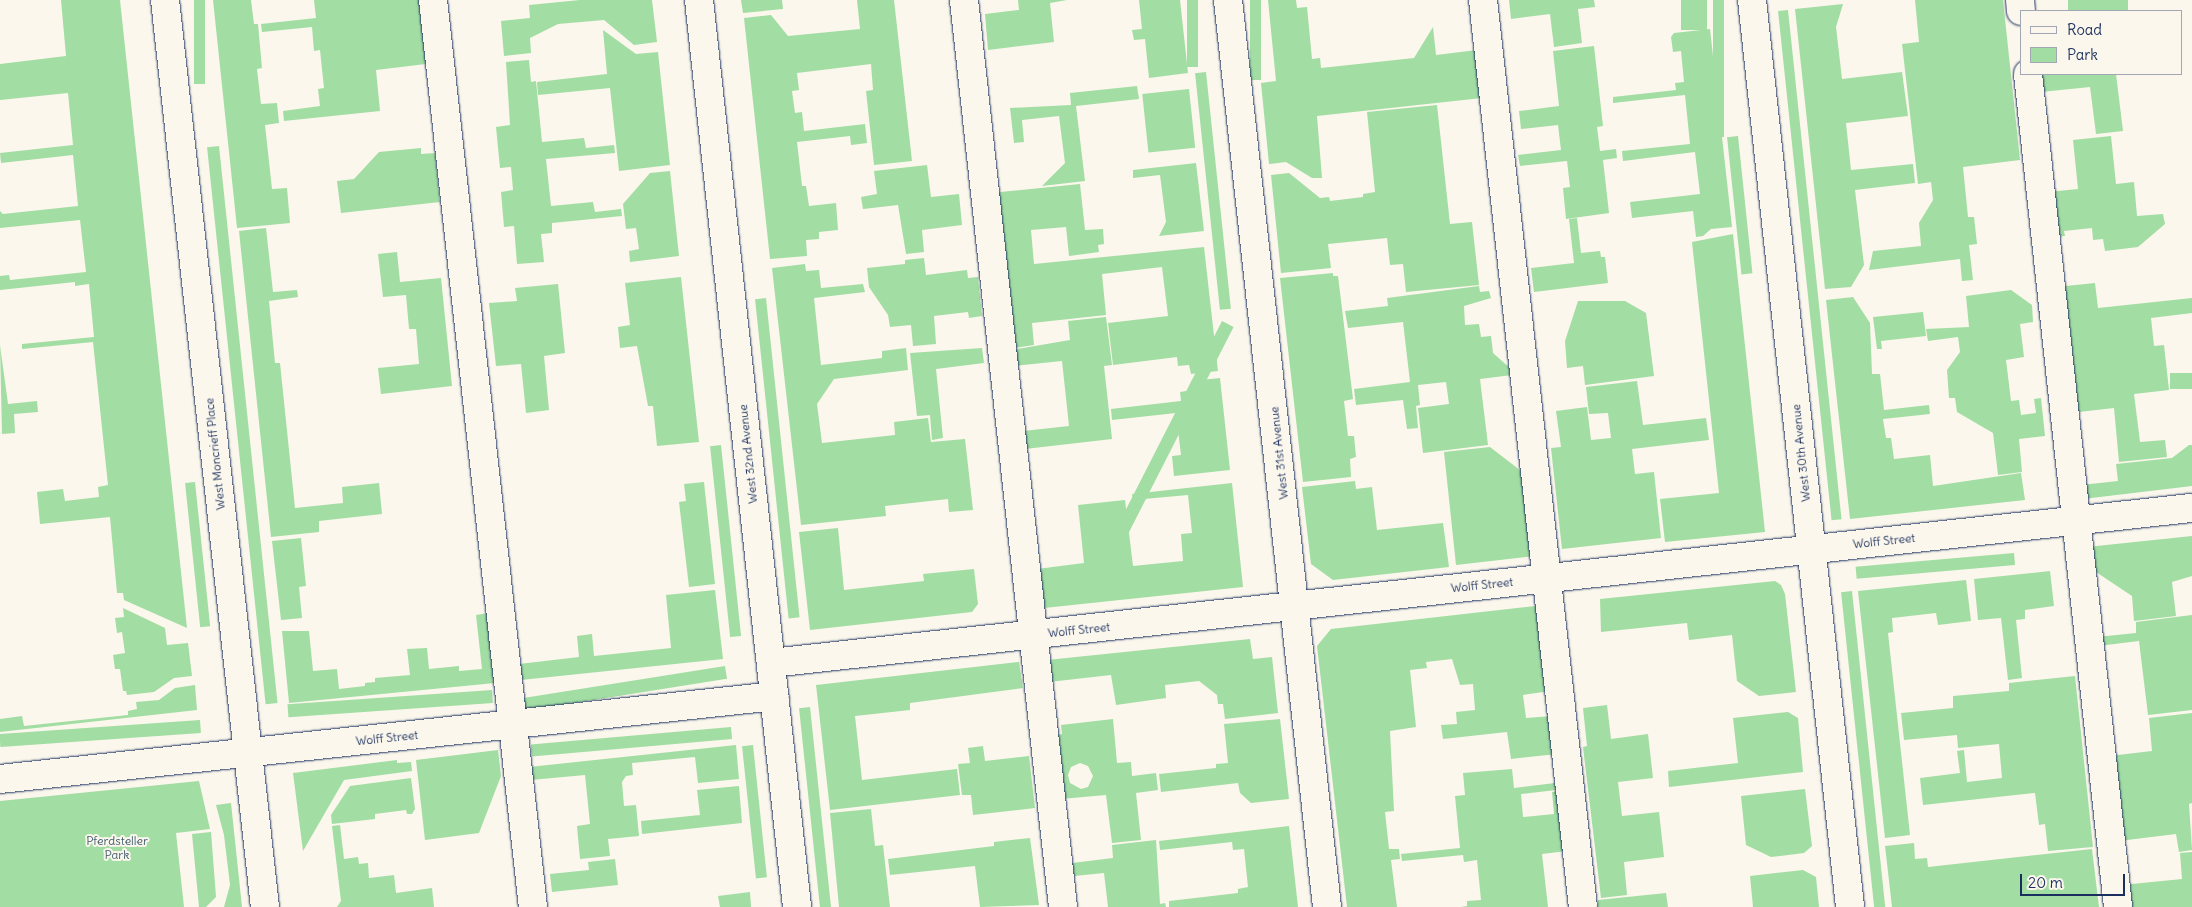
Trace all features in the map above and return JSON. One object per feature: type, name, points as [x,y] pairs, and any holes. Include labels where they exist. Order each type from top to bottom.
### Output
[{"type":"street","name":"West Moncrieff Place","points":[[166,0],[265,907]]},
{"type":"street","points":[[433,0],[533,907]]},
{"type":"street","name":"West 32nd Avenue","points":[[699,0],[797,907]]},
{"type":"street","points":[[964,0],[1063,907]]},
{"type":"street","name":"West 31st Avenue","points":[[1228,0],[1295,606],[1326,907]]},
{"type":"street","points":[[1483,0],[1583,907]]},
{"type":"street","name":"West 30th Avenue","points":[[1752,0],[1850,907]]},
{"type":"street","points":[[2028,75],[2078,520],[2118,907]]},
{"type":"street","name":"Wolff Street","points":[[771,663],[2192,508]]},
{"type":"street","name":"Wolff Street","points":[[0,779],[775,696]]},
{"type":"green space","points":[[61,0],[120,0],[187,628],[124,600],[123,593],[117,593],[110,517],[40,524],[37,492],[63,489],[65,501],[99,497],[98,487],[108,485],[93,342],[22,349],[22,344],[94,337],[89,284],[75,286],[75,282],[0,290],[0,276],[9,275],[10,280],[86,272],[80,220],[0,228],[0,211],[3,214],[78,206],[73,155],[1,163],[0,153],[73,145],[68,93],[0,100],[0,64],[66,56]]},
{"type":"green space","points":[[194,0],[205,0],[205,84],[194,84]]},
{"type":"green space","points":[[213,0],[251,0],[254,24],[258,24],[262,68],[257,69],[261,104],[277,103],[279,123],[265,125],[272,189],[287,188],[290,223],[237,228]]},
{"type":"green space","points":[[314,0],[419,0],[426,64],[376,70],[380,111],[284,121],[283,111],[320,106],[318,89],[324,88],[320,50],[314,51],[312,27],[262,32],[261,24],[316,18]]},
{"type":"green space","points":[[580,0],[652,0],[657,42],[634,45],[604,20],[558,24],[530,38],[531,53],[504,56],[501,21],[530,18],[529,5]]},
{"type":"green space","points":[[741,0],[782,0],[783,9],[743,13]]},
{"type":"green space","points":[[857,0],[894,0],[912,161],[874,165],[866,91],[873,90],[871,64],[797,73],[799,90],[792,91],[795,113],[802,112],[804,131],[865,124],[867,143],[851,145],[850,136],[797,142],[802,186],[806,186],[809,206],[836,203],[838,230],[819,232],[819,239],[806,240],[807,256],[770,259],[744,18],[771,15],[788,36],[860,29]]},
{"type":"green space","points":[[1018,0],[1067,0],[1050,3],[1054,42],[988,50],[985,14],[1019,10]]},
{"type":"green space","points":[[1139,0],[1180,0],[1188,73],[1149,78],[1145,39],[1134,40],[1132,30],[1142,29]]},
{"type":"green space","points":[[1187,0],[1198,0],[1198,67],[1187,67]]},
{"type":"green space","points":[[1250,0],[1261,0],[1261,80],[1250,80]]},
{"type":"green space","points":[[1268,0],[1296,0],[1297,8],[1307,7],[1312,59],[1320,58],[1321,68],[1414,58],[1433,27],[1436,55],[1477,50],[1482,98],[1317,116],[1322,178],[1312,178],[1286,162],[1269,164],[1261,83],[1276,81]]},
{"type":"green space","points":[[1509,0],[1594,0],[1595,7],[1578,9],[1582,43],[1554,47],[1550,14],[1511,19]]},
{"type":"green space","points":[[1681,0],[1707,0],[1707,30],[1681,30]]},
{"type":"green space","points":[[1713,0],[1724,0],[1724,137],[1713,137]]},
{"type":"green space","points":[[1915,0],[2003,0],[2020,160],[1963,167],[1968,217],[1974,217],[1977,244],[1969,245],[1973,280],[1962,281],[1960,259],[1869,270],[1873,251],[1921,246],[1919,223],[1933,200],[1931,182],[1918,184],[1902,44],[1919,42]]},
{"type":"green space","points":[[2068,0],[2128,0],[2128,10],[2068,10]]},
{"type":"green space","points":[[1843,4],[1836,27],[1842,79],[1902,72],[1908,116],[1846,123],[1851,170],[1913,164],[1915,183],[1855,190],[1864,265],[1851,287],[1825,289],[1795,9]]},
{"type":"green space","points":[[1788,10],[1842,519],[1832,520],[1778,11]]},
{"type":"green space","points":[[1710,29],[1732,227],[1711,229],[1703,236],[1696,237],[1693,211],[1632,218],[1630,202],[1700,194],[1695,152],[1623,161],[1622,151],[1690,144],[1685,95],[1613,103],[1613,97],[1676,90],[1675,83],[1684,82],[1681,51],[1673,52],[1671,37],[1674,33]]},
{"type":"green space","points":[[603,30],[636,54],[658,52],[670,165],[619,171],[610,88],[538,95],[537,82],[607,74]]},
{"type":"green space","points":[[1594,46],[1603,126],[1597,127],[1600,151],[1616,149],[1617,158],[1603,160],[1609,213],[1566,219],[1563,188],[1570,187],[1567,161],[1520,166],[1518,155],[1561,150],[1558,125],[1521,129],[1519,111],[1559,106],[1553,51]]},
{"type":"green space","points":[[529,60],[531,82],[536,81],[542,142],[584,138],[586,148],[614,145],[615,153],[546,159],[551,206],[593,202],[595,212],[621,209],[622,216],[552,223],[552,233],[541,234],[544,262],[517,264],[514,226],[504,227],[501,192],[513,190],[511,167],[500,168],[496,127],[510,125],[506,62]]},
{"type":"green space","points":[[1206,72],[1231,309],[1220,310],[1195,73]]},
{"type":"green space","points":[[2039,75],[2116,75],[2123,131],[2096,134],[2090,87],[2041,92]]},
{"type":"green space","points":[[1137,86],[1139,99],[1076,106],[1085,181],[1042,186],[1065,163],[1059,116],[1022,120],[1024,142],[1014,143],[1010,108],[1071,105],[1070,93]]},
{"type":"green space","points":[[1189,89],[1195,148],[1148,153],[1142,94]]},
{"type":"green space","points":[[1437,105],[1450,224],[1472,222],[1479,285],[1406,292],[1403,264],[1390,265],[1387,238],[1328,244],[1331,268],[1281,273],[1271,175],[1289,173],[1320,198],[1329,197],[1330,201],[1363,197],[1363,194],[1375,192],[1367,112]]},
{"type":"green space","points":[[1738,136],[1752,273],[1741,274],[1727,137]]},
{"type":"green space","points":[[2111,136],[2116,184],[2134,182],[2137,216],[2163,214],[2165,224],[2138,247],[2105,251],[2103,239],[2093,240],[2092,228],[2064,231],[2065,236],[2053,237],[2048,192],[2078,189],[2073,140]]},
{"type":"green space","points":[[219,146],[278,703],[266,704],[207,147]]},
{"type":"green space","points":[[421,148],[421,154],[435,153],[440,202],[341,213],[337,181],[354,179],[379,152]]},
{"type":"green space","points":[[1196,163],[1204,231],[1159,236],[1166,222],[1160,175],[1133,178],[1133,170]]},
{"type":"green space","points":[[927,165],[931,197],[959,194],[962,225],[922,230],[924,252],[906,254],[898,205],[863,209],[861,197],[877,194],[874,171]]},
{"type":"green space","points":[[670,171],[679,256],[630,262],[629,251],[639,249],[636,228],[626,229],[623,204],[650,173]]},
{"type":"green space","points":[[1080,184],[1085,230],[1103,229],[1104,244],[1098,245],[1099,252],[1069,256],[1066,227],[1031,230],[1034,264],[1204,247],[1218,371],[1191,374],[1189,365],[1178,366],[1177,357],[1113,365],[1108,323],[1168,316],[1162,267],[1102,274],[1106,315],[1032,323],[1034,345],[1008,349],[990,193]]},
{"type":"green space","points":[[1577,218],[1581,253],[1600,251],[1601,257],[1605,257],[1608,283],[1534,292],[1531,268],[1574,263],[1569,219]]},
{"type":"green space","points":[[266,228],[273,292],[297,290],[298,297],[269,301],[275,363],[280,363],[295,508],[343,503],[342,487],[379,483],[382,514],[319,521],[319,532],[271,537],[239,231]]},
{"type":"green space","points":[[1733,234],[1765,532],[1665,542],[1660,499],[1719,493],[1692,242]]},
{"type":"green space","points":[[397,252],[400,282],[441,278],[452,386],[381,394],[378,368],[419,364],[416,329],[409,329],[406,295],[383,297],[378,254]]},
{"type":"green space","points":[[924,258],[926,275],[967,270],[968,278],[978,277],[982,316],[969,318],[968,312],[934,316],[936,344],[913,346],[911,325],[890,327],[888,315],[869,287],[867,268],[905,264],[905,260]]},
{"type":"green space","points":[[805,264],[806,271],[819,270],[821,288],[863,284],[865,292],[814,298],[821,365],[882,358],[882,351],[906,348],[908,370],[834,379],[817,404],[822,443],[895,435],[894,422],[928,418],[931,442],[965,439],[973,510],[949,512],[948,499],[885,506],[886,516],[801,525],[772,268]]},
{"type":"green space","points":[[1333,273],[1333,276],[1338,276],[1353,399],[1344,401],[1348,436],[1354,436],[1356,457],[1350,459],[1351,477],[1303,482],[1280,278]]},
{"type":"green space","points":[[681,277],[699,442],[657,446],[653,406],[648,406],[637,346],[620,348],[618,327],[630,325],[625,283]]},
{"type":"green space","points":[[2095,283],[2098,308],[2192,298],[2192,313],[2151,318],[2154,346],[2164,345],[2169,390],[2134,394],[2140,442],[2165,440],[2167,457],[2119,462],[2114,408],[2070,413],[2056,287]]},
{"type":"green space","points":[[558,284],[565,353],[544,356],[549,410],[526,413],[521,364],[496,366],[489,303],[517,301],[515,288]]},
{"type":"green space","points":[[1479,286],[1480,292],[1489,291],[1491,298],[1464,306],[1465,325],[1479,324],[1481,337],[1491,336],[1493,353],[1511,369],[1512,375],[1480,379],[1488,445],[1423,453],[1418,408],[1449,404],[1446,382],[1418,385],[1420,405],[1416,406],[1418,428],[1407,429],[1403,400],[1356,405],[1354,389],[1410,382],[1403,322],[1348,328],[1345,311],[1388,306],[1387,298]]},
{"type":"green space","points":[[2011,290],[2032,305],[2033,322],[2020,324],[2024,357],[2006,360],[2011,401],[2019,400],[2021,415],[2036,413],[2034,399],[2041,398],[2045,436],[2019,439],[2022,472],[1998,475],[1993,433],[1957,412],[1955,398],[1949,398],[1947,370],[1960,352],[1958,337],[1928,341],[1926,329],[1969,327],[1966,296]]},
{"type":"green space","points":[[1853,297],[1870,323],[1872,374],[1880,374],[1884,410],[1929,405],[1930,414],[1883,419],[1886,438],[1891,438],[1894,459],[1930,455],[1933,486],[2021,473],[2025,500],[1850,519],[1826,300]]},
{"type":"green space","points":[[766,298],[800,617],[789,618],[755,299]]},
{"type":"green space","points":[[1578,301],[1625,301],[1646,313],[1654,376],[1585,385],[1583,366],[1567,368],[1565,341]]},
{"type":"green space","points":[[1923,312],[1926,336],[1881,341],[1882,349],[1877,349],[1873,317]]},
{"type":"green space","points":[[1106,317],[1112,365],[1104,366],[1112,439],[1025,449],[1023,431],[1069,426],[1062,361],[1014,366],[1012,350],[1070,340],[1068,321]]},
{"type":"green space","points":[[1222,321],[1234,327],[1114,561],[1103,555]]},
{"type":"green space","points":[[0,345],[8,404],[37,401],[38,412],[14,414],[15,433],[2,434]]},
{"type":"green space","points":[[982,348],[984,363],[936,369],[943,438],[932,440],[930,415],[917,416],[910,353]]},
{"type":"green space","points":[[2170,373],[2192,373],[2192,389],[2170,389]]},
{"type":"green space","points":[[1220,378],[1230,470],[1174,476],[1172,456],[1181,455],[1176,413],[1112,420],[1111,409],[1181,401],[1180,392],[1192,390],[1191,381]]},
{"type":"green space","points":[[1637,381],[1643,425],[1706,418],[1709,440],[1632,449],[1635,474],[1654,472],[1661,538],[1562,549],[1551,448],[1561,447],[1556,411],[1587,407],[1591,440],[1611,438],[1608,413],[1589,414],[1586,387]]},
{"type":"green space","points":[[721,445],[741,636],[730,637],[710,446]]},
{"type":"green space","points":[[2189,445],[2192,445],[2192,486],[2083,499],[2081,485],[2118,481],[2116,464],[2172,458]]},
{"type":"green space","points":[[1490,447],[1525,474],[1534,556],[1456,565],[1444,452]]},
{"type":"green space","points":[[1355,481],[1356,489],[1372,487],[1377,530],[1443,523],[1449,567],[1333,580],[1311,564],[1302,487]]},
{"type":"green space","points":[[195,482],[210,626],[200,627],[185,483]]},
{"type":"green space","points":[[704,482],[715,584],[689,587],[679,502],[686,501],[684,484]]},
{"type":"green space","points":[[1232,483],[1243,587],[1044,608],[1037,569],[1084,563],[1078,505],[1125,500],[1133,566],[1183,561],[1181,534],[1192,533],[1188,495],[1133,500],[1132,494]]},
{"type":"green space","points":[[838,528],[844,590],[924,581],[923,574],[974,569],[978,604],[972,612],[810,630],[799,532]]},
{"type":"green space","points":[[2192,536],[2192,576],[2172,582],[2176,616],[2134,621],[2132,596],[2090,568],[2087,547]]},
{"type":"green space","points":[[301,538],[306,586],[299,587],[302,618],[281,620],[272,541]]},
{"type":"green space","points":[[2014,553],[2015,565],[1857,579],[1856,567]]},
{"type":"green space","points":[[2050,571],[2054,606],[2025,610],[2025,619],[2016,620],[2022,678],[2008,680],[2001,618],[1978,620],[1974,579]]},
{"type":"green space","points":[[1966,580],[1971,621],[1938,625],[1936,613],[1892,618],[1893,632],[1888,633],[1910,835],[1885,838],[1858,591]]},
{"type":"green space","points":[[1775,581],[1781,585],[1785,594],[1796,692],[1759,696],[1737,681],[1732,635],[1689,640],[1687,623],[1601,632],[1600,599]]},
{"type":"green space","points":[[715,590],[723,659],[521,680],[519,664],[579,657],[577,636],[592,634],[594,656],[671,648],[666,595]]},
{"type":"green space","points":[[1852,591],[1885,907],[1874,907],[1841,592]]},
{"type":"green space","points":[[1535,606],[1541,610],[1550,691],[1523,695],[1526,718],[1552,716],[1557,754],[1511,759],[1507,732],[1443,739],[1441,725],[1457,724],[1456,712],[1475,710],[1473,684],[1460,685],[1452,659],[1426,662],[1427,668],[1410,670],[1416,727],[1390,731],[1394,811],[1385,812],[1389,849],[1399,849],[1400,859],[1391,860],[1397,907],[1347,907],[1317,646],[1331,629]]},
{"type":"green space","points":[[123,608],[165,628],[167,645],[188,643],[192,676],[174,678],[154,692],[127,695],[126,691],[123,691],[120,669],[115,669],[113,655],[125,653],[122,632],[117,633],[115,618],[124,617]]},
{"type":"green space","points":[[489,613],[495,683],[289,703],[282,631],[309,631],[313,671],[337,669],[339,689],[365,686],[365,683],[375,682],[375,678],[410,675],[407,649],[427,648],[429,669],[459,666],[459,671],[482,669],[476,615]]},
{"type":"green space","points":[[2192,615],[2192,710],[2148,715],[2139,641],[2098,646],[2097,637],[2136,633],[2136,622]]},
{"type":"green space","points":[[1250,639],[1253,659],[1272,657],[1278,713],[1225,719],[1223,704],[1218,704],[1217,695],[1199,681],[1165,685],[1166,698],[1116,705],[1111,675],[1049,682],[1047,660]]},
{"type":"green space","points":[[1019,662],[1023,688],[910,703],[910,710],[855,716],[862,780],[957,769],[960,795],[830,810],[816,685]]},
{"type":"green space","points":[[725,666],[727,679],[526,711],[524,698]]},
{"type":"green space","points":[[2075,676],[2093,847],[2048,851],[2045,824],[2039,825],[2035,793],[1923,805],[1920,778],[1960,773],[1957,751],[1964,750],[1967,782],[2002,778],[1999,744],[1958,748],[1957,735],[1904,740],[1901,713],[1953,708],[1953,696],[2009,691],[2009,683]]},
{"type":"green space","points":[[195,685],[197,710],[0,732],[0,719],[22,716],[24,726],[128,715],[128,711],[137,709],[136,702],[159,700],[175,688]]},
{"type":"green space","points":[[492,690],[493,703],[288,717],[287,704]]},
{"type":"green space","points":[[1607,705],[1611,739],[1648,734],[1653,778],[1618,782],[1622,816],[1659,812],[1664,857],[1624,862],[1627,895],[1601,898],[1583,747],[1587,746],[1583,708]]},
{"type":"green space","points":[[810,707],[831,907],[820,907],[799,708]]},
{"type":"green space","points":[[1788,712],[1798,718],[1803,772],[1669,787],[1668,771],[1738,763],[1733,718]]},
{"type":"green space","points":[[2192,713],[2192,803],[2189,804],[2192,850],[2179,852],[2176,834],[2119,841],[2109,756],[2152,751],[2149,718]]},
{"type":"green space","points":[[1113,719],[1117,763],[1131,762],[1132,776],[1156,773],[1158,790],[1136,793],[1141,840],[1112,843],[1106,795],[1061,799],[1055,735],[1062,734],[1061,725]],"holes":[[[1080,763],[1088,766],[1093,776],[1088,787],[1081,789],[1070,783],[1068,775],[1071,767]]]},
{"type":"green space","points":[[1280,719],[1289,799],[1251,803],[1240,793],[1238,783],[1161,792],[1159,774],[1216,768],[1216,764],[1228,763],[1224,724]]},
{"type":"green space","points":[[200,720],[201,733],[0,747],[0,734]]},
{"type":"green space","points":[[731,727],[732,739],[532,756],[531,745]]},
{"type":"green space","points":[[736,745],[739,779],[698,783],[695,757],[632,763],[633,775],[626,776],[622,782],[624,806],[636,805],[639,836],[608,839],[610,856],[580,859],[577,826],[590,824],[585,775],[531,780],[529,767]]},
{"type":"green space","points":[[753,745],[767,877],[756,878],[742,746]]},
{"type":"green space","points":[[983,746],[985,761],[1029,756],[1035,808],[973,815],[971,795],[962,795],[958,764],[970,763],[968,748]]},
{"type":"green space","points":[[498,750],[501,776],[479,833],[425,840],[416,760]]},
{"type":"green space","points":[[397,760],[397,763],[411,762],[412,771],[344,780],[303,851],[293,773]]},
{"type":"green space","points":[[1512,769],[1514,788],[1555,783],[1556,790],[1521,794],[1523,817],[1554,814],[1552,792],[1560,791],[1567,851],[1542,854],[1548,907],[1461,907],[1467,906],[1467,901],[1481,900],[1477,860],[1464,862],[1463,855],[1402,861],[1401,854],[1460,848],[1455,796],[1465,795],[1463,773]]},
{"type":"green space","points":[[411,778],[415,809],[412,814],[407,814],[406,810],[375,814],[375,819],[332,824],[331,815],[350,786]]},
{"type":"green space","name":"Pferdsteller Park","points":[[199,781],[210,829],[176,833],[184,907],[0,907],[0,801]]},
{"type":"green space","points":[[739,786],[742,823],[642,834],[641,821],[700,815],[697,790]]},
{"type":"green space","points":[[1805,789],[1812,846],[1804,853],[1771,857],[1746,845],[1741,796]]},
{"type":"green space","points":[[231,803],[242,907],[224,907],[230,885],[224,835],[216,805]]},
{"type":"green space","points":[[871,809],[875,846],[883,845],[890,907],[839,907],[830,813]]},
{"type":"green space","points":[[340,825],[344,859],[358,857],[359,864],[368,863],[369,878],[394,875],[396,893],[432,888],[434,907],[337,907],[341,901],[332,826]]},
{"type":"green space","points":[[1289,826],[1298,907],[1169,907],[1169,901],[1238,893],[1238,889],[1248,887],[1244,849],[1233,850],[1232,842],[1160,850],[1159,841]]},
{"type":"green space","points":[[211,832],[216,897],[206,907],[199,907],[192,834]]},
{"type":"green space","points":[[1030,838],[1039,905],[980,907],[975,866],[890,875],[888,859],[994,846],[994,842]]},
{"type":"green space","points":[[1156,840],[1160,904],[1165,903],[1166,907],[1108,907],[1104,873],[1074,876],[1072,863],[1113,858],[1112,845]]},
{"type":"green space","points":[[1914,843],[1915,859],[1927,858],[1928,867],[2092,849],[2099,907],[1892,907],[1885,846]]},
{"type":"green space","points":[[2192,852],[2192,907],[2125,907],[2122,885],[2182,879],[2180,853]]},
{"type":"green space","points":[[615,859],[618,885],[552,892],[550,874],[589,870],[588,862]]},
{"type":"green space","points":[[1803,870],[1816,877],[1819,907],[1753,907],[1750,876]]},
{"type":"green space","points":[[750,892],[751,907],[720,907],[718,896]]},
{"type":"green space","points":[[1666,893],[1668,907],[1598,907],[1598,900]]}]
